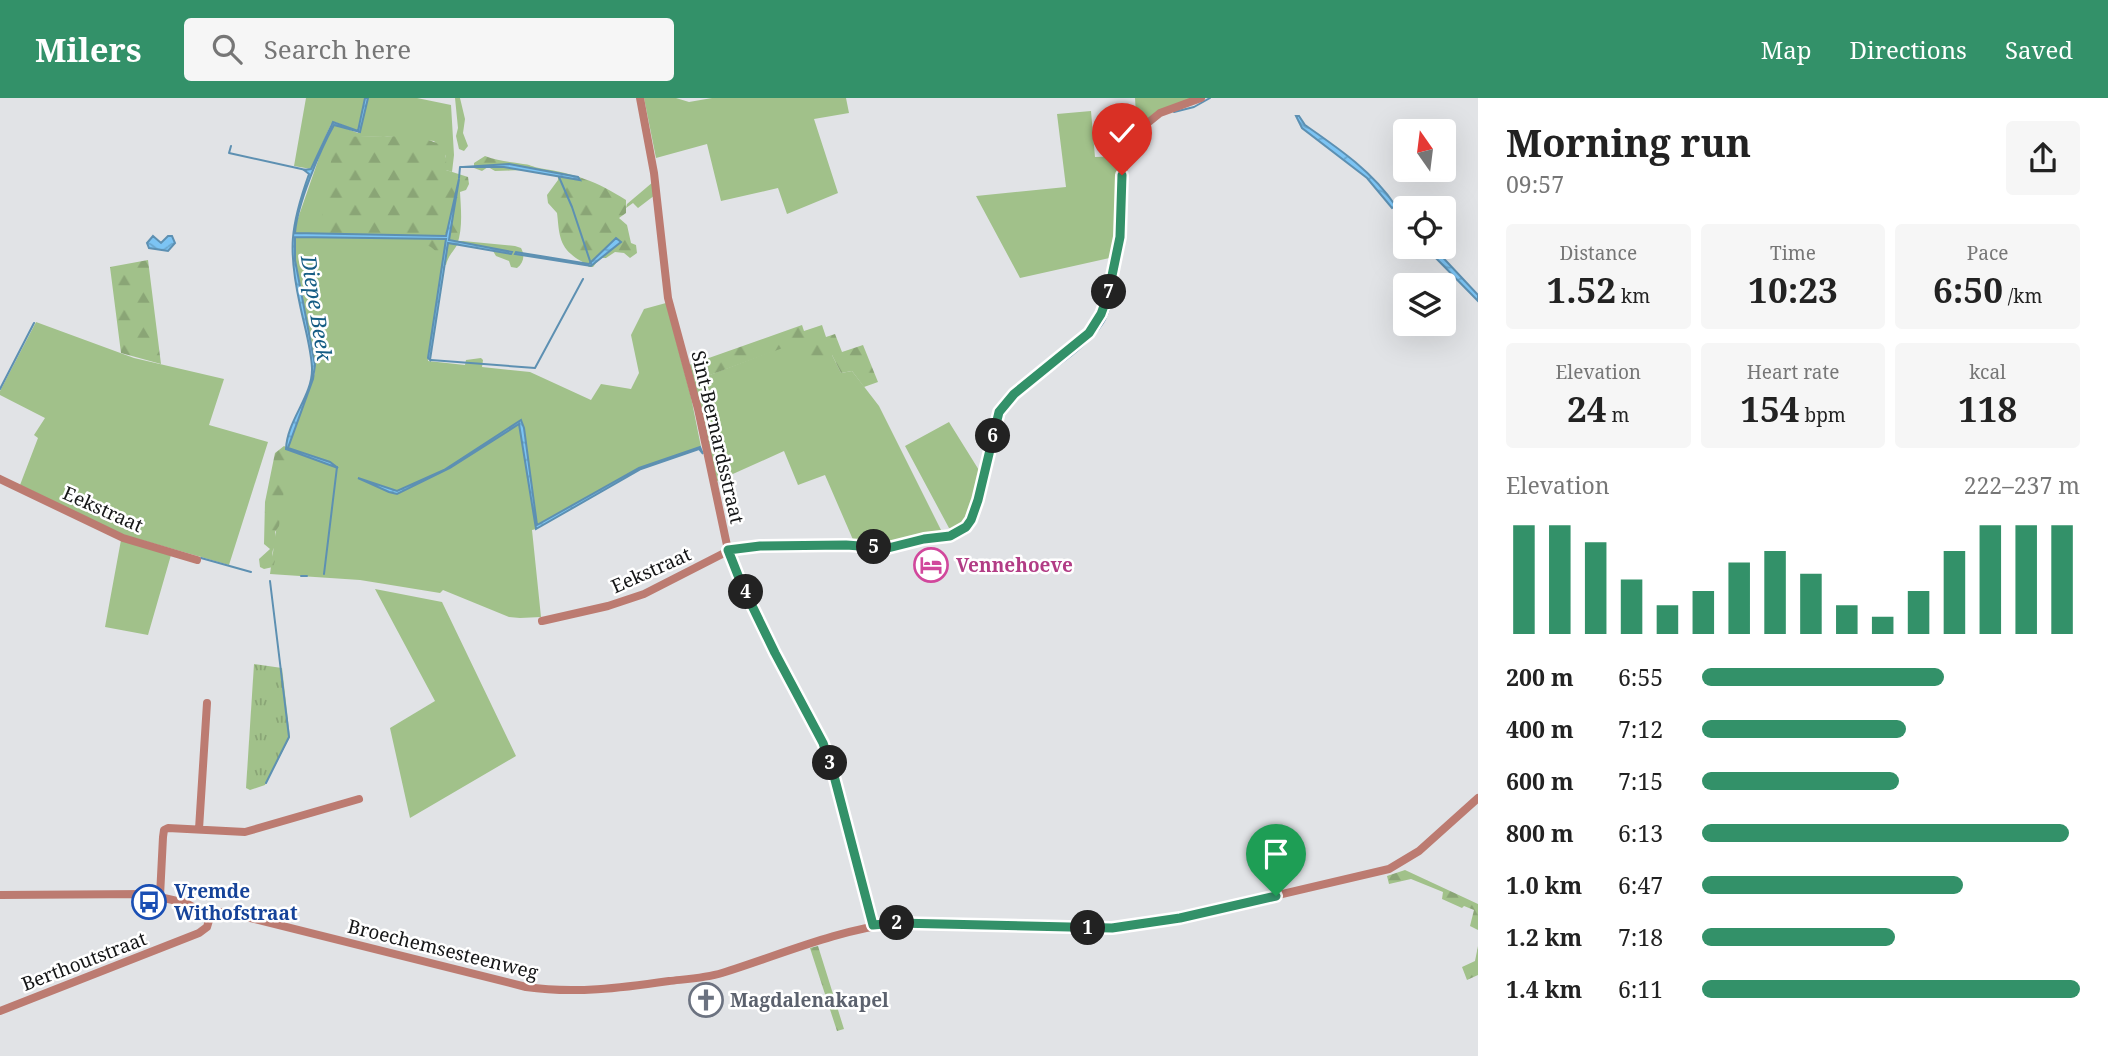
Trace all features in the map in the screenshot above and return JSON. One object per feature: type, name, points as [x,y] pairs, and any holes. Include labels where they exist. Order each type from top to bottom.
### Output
[{"type":"street","name":"Sint-Bernardsstraat","points":[[640,98],[654,173],[668,298],[698,409],[728,550],[775,653],[823,743],[873,925]]},
{"type":"street","points":[[728,550],[760,546],[846,545],[888,548],[950,536],[961,531],[971,520],[978,500],[999,412],[1014,394],[1089,333],[1101,314],[1120,237],[1122,175],[1132,141],[1139,130],[1160,113],[1201,98]]},
{"type":"street","name":"Eekstraat","points":[[0,479],[123,538],[197,560]]},
{"type":"street","name":"Eekstraat","points":[[542,621],[608,606],[644,594],[728,550]]},
{"type":"street","points":[[199,829],[207,703]]},
{"type":"street","points":[[160,896],[164,830],[174,827],[245,832],[359,799]]},
{"type":"street","name":"Broechemsesteenweg","points":[[0,894],[130,893],[160,896],[186,903],[210,917],[219,912],[227,912],[526,987],[572,991],[719,974],[873,925],[897,923],[1112,928],[1180,918],[1389,869],[1419,851],[1478,799]]},
{"type":"street","name":"Berthoutstraat","points":[[0,1011],[204,930],[210,917]]},
{"type":"green space","points":[[306,98],[417,98],[451,105],[454,155],[452,172],[446,170],[446,156],[434,141],[384,136],[335,138],[446,239],[428,361],[465,365],[466,360],[481,358],[482,367],[530,372],[591,400],[601,384],[631,389],[639,373],[631,335],[644,309],[666,303],[701,447],[637,469],[532,530],[541,617],[509,617],[443,590],[440,593],[360,580],[270,574],[288,445],[315,373],[295,260],[296,224],[321,152],[334,124],[358,133],[335,122],[331,124],[311,169],[294,166]]},
{"type":"green space","points":[[455,98],[460,98],[465,119],[463,133],[468,146],[464,151],[459,149],[456,136],[458,128]]},
{"type":"green space","points":[[644,98],[676,98],[689,102],[712,98],[846,98],[849,113],[814,119],[838,193],[787,214],[778,188],[721,201],[707,144],[656,158]]},
{"type":"green space","points":[[1135,98],[1195,98],[1146,121],[1136,115]]},
{"type":"green space","points":[[1091,111],[1095,157],[1124,156],[1114,257],[1020,278],[976,196],[1066,187],[1057,114]]},
{"type":"green space","points":[[384,136],[432,141],[443,148],[446,170],[468,177],[466,190],[460,192],[459,239],[446,265],[439,264],[436,252],[426,244],[410,240],[321,238],[335,137]]},
{"type":"green space","points":[[485,156],[575,176],[595,183],[626,200],[626,213],[619,218],[627,225],[631,243],[636,245],[637,253],[630,258],[624,253],[615,252],[606,258],[600,258],[593,267],[589,267],[567,250],[560,235],[557,213],[548,203],[547,195],[558,176],[526,170],[495,171],[488,167],[482,171],[474,168],[474,163]]},
{"type":"green space","points":[[653,182],[655,195],[638,208],[633,203],[626,208],[627,204]]},
{"type":"green space","points":[[458,241],[521,248],[523,256],[517,268],[511,267],[509,261],[496,256],[493,251]]},
{"type":"green space","points":[[148,260],[161,364],[121,353],[110,267]]},
{"type":"green space","points":[[36,322],[134,358],[224,379],[209,425],[268,442],[229,565],[124,535],[20,485],[38,438],[34,435],[45,418],[0,395],[0,391]]},
{"type":"green space","points":[[802,325],[804,331],[822,325],[826,337],[835,334],[842,352],[863,345],[878,382],[864,387],[852,371],[841,373],[832,355],[812,363],[804,340],[694,381],[689,365]]},
{"type":"green space","points":[[804,339],[832,355],[841,373],[852,371],[879,406],[943,534],[894,545],[854,542],[825,475],[798,485],[784,451],[715,482],[694,381]]},
{"type":"green space","points":[[949,422],[982,475],[969,519],[955,531],[949,528],[905,446]]},
{"type":"green space","points":[[284,446],[288,448],[289,455],[279,526],[275,532],[277,543],[272,553],[275,561],[273,567],[264,569],[260,567],[259,559],[270,549],[264,544],[265,502],[275,453]]},
{"type":"green space","points":[[121,540],[171,555],[148,635],[105,627]]},
{"type":"green space","points":[[375,589],[442,602],[516,756],[410,818],[390,728],[435,701]]},
{"type":"green space","points":[[254,664],[282,668],[290,737],[265,785],[250,790],[246,788]]},
{"type":"green space","points":[[1405,870],[1478,904],[1478,930],[1470,926],[1474,910],[1442,899],[1443,892],[1411,879],[1389,884],[1387,876]]},
{"type":"green space","points":[[818,946],[844,1029],[837,1031],[810,948]]},
{"type":"green space","points":[[1478,946],[1478,975],[1467,980],[1462,967],[1475,961]]},
{"type":"water","points":[[365,98],[368,98],[360,132],[334,125],[328,136],[305,193],[295,233],[446,236],[459,179],[449,240],[512,252],[511,254],[448,243],[430,360],[428,358],[446,239],[295,237],[295,260],[315,365],[313,379],[288,448],[330,462],[338,468],[286,449],[287,438],[308,388],[312,368],[296,286],[293,239],[298,209],[309,174],[304,170],[311,169],[333,122],[358,131]]},
{"type":"water","points":[[1296,116],[1376,181],[1393,202],[1393,208],[1367,178],[1302,128]]},
{"type":"water","points":[[509,164],[578,177],[580,180],[504,167],[463,167]]},
{"type":"water","points":[[153,236],[161,243],[168,236],[172,236],[175,243],[168,251],[149,248],[147,243]]},
{"type":"water","points":[[616,238],[621,242],[591,266],[515,254],[516,252],[589,264]]},
{"type":"water","points":[[1437,259],[1444,259],[1478,295],[1478,301],[1456,279],[1456,273],[1451,273]]},
{"type":"water","points":[[521,420],[537,525],[639,468],[700,447],[703,454],[699,449],[641,469],[536,529],[519,424],[450,468],[397,494],[358,478],[397,491],[444,470]]},
{"type":"waterway","points":[[1174,112],[1194,107],[1210,98]]},
{"type":"waterway","name":"Diepe Beek","points":[[231,146],[229,153],[306,170]]},
{"type":"waterway","points":[[459,178],[460,167],[465,167]]},
{"type":"waterway","points":[[559,177],[591,264]]},
{"type":"waterway","points":[[1122,250],[1125,206]]},
{"type":"waterway","points":[[1114,247],[1117,225]]},
{"type":"waterway","points":[[1029,387],[1069,358],[1103,323],[1109,311],[1118,271]]},
{"type":"waterway","points":[[431,360],[535,368],[583,279]]},
{"type":"waterway","points":[[0,389],[34,323]]},
{"type":"waterway","points":[[1000,426],[1003,414]]},
{"type":"waterway","points":[[324,574],[337,467]]},
{"type":"waterway","points":[[201,558],[251,572]]},
{"type":"waterway","points":[[301,576],[307,576]]},
{"type":"waterway","points":[[266,783],[289,737],[270,581]]},
{"type":"place","name":"Vennehoeve","points":[[931,565]]},
{"type":"place","name":"Vremde Withofstraat","points":[[149,902]]},
{"type":"place","name":"Magdalenakapel","points":[[706,1000]]},
{"type":"route","points":[[1122,175],[1120,237],[1108,295],[1101,314],[1089,333],[1014,394],[999,412],[978,500],[966,527],[950,536],[888,548],[846,545],[760,546],[728,550],[775,653],[823,743],[873,925],[897,923],[1112,928],[1180,918],[1276,896]]}]
